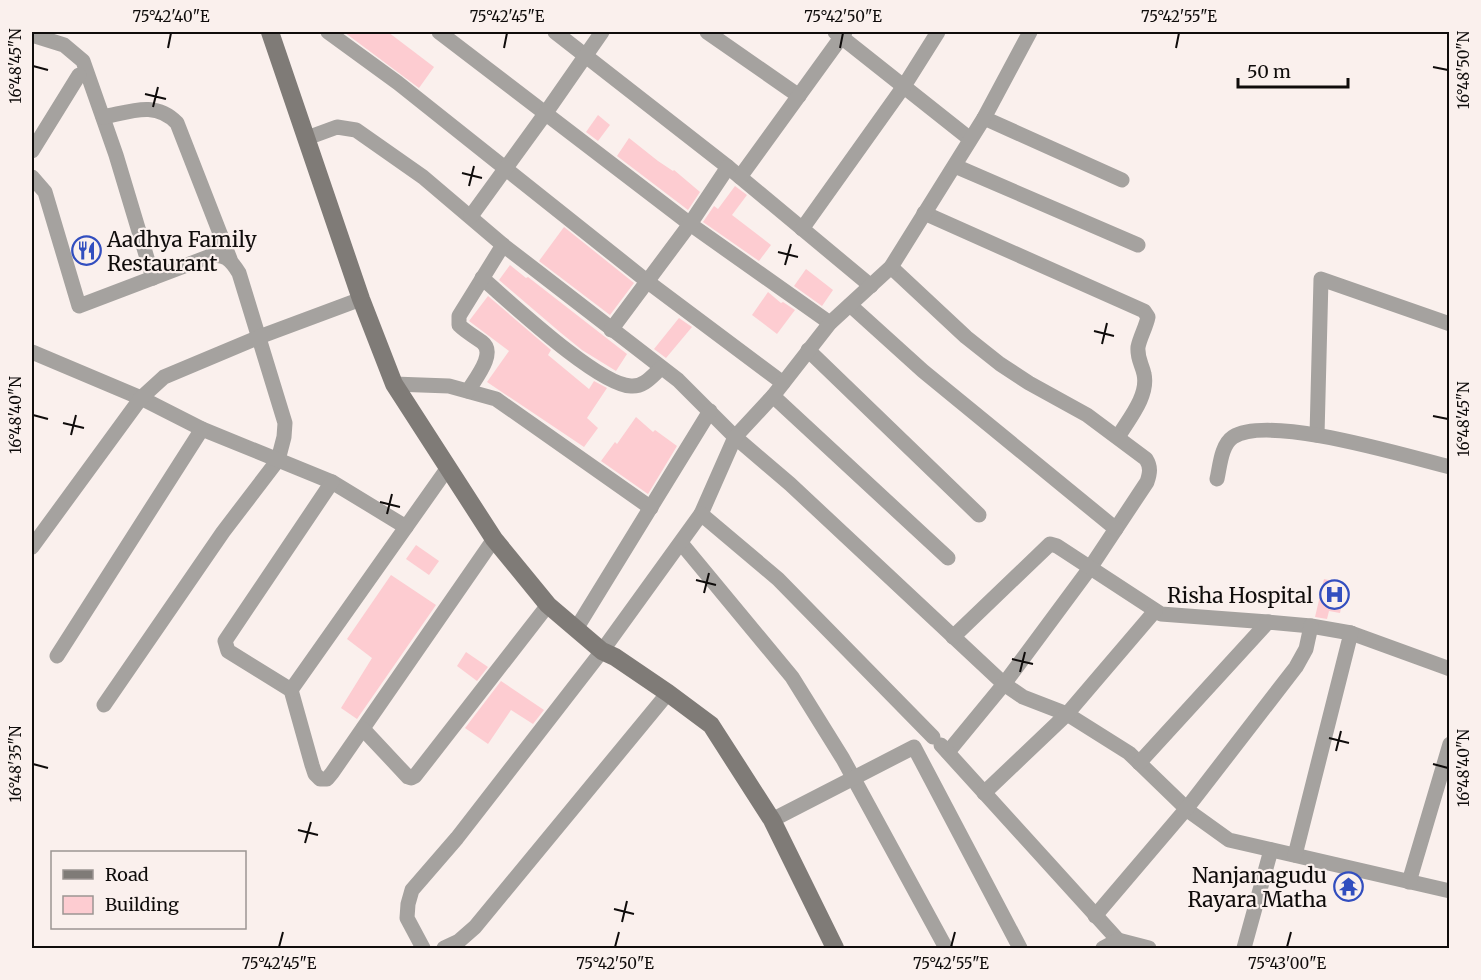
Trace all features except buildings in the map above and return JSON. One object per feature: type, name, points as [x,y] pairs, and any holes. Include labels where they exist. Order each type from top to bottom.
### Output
[{"type":"main road","points":[[270,32],[361,299],[394,384],[494,539],[548,605],[602,651],[615,657],[711,725],[772,820],[835,948]]},
{"type":"street","points":[[328,32],[398,83],[648,282],[783,382]]},
{"type":"street","points":[[439,32],[690,224],[830,323]]},
{"type":"street","points":[[555,32],[734,172],[871,286]]},
{"type":"street","points":[[471,216],[602,32]]},
{"type":"street","points":[[707,32],[799,96]]},
{"type":"street","points":[[802,229],[904,86],[938,32]]},
{"type":"street","points":[[423,948],[407,918],[412,890],[457,838],[602,651],[681,543],[701,514],[735,437],[773,396],[830,323],[891,267],[984,118],[1030,32]]},
{"type":"street","points":[[611,330],[690,224],[799,96],[841,33],[970,139]]},
{"type":"street","points":[[32,35],[64,45],[83,61],[116,155],[153,278]]},
{"type":"street","points":[[32,151],[79,75]]},
{"type":"street","points":[[103,117],[143,109],[168,113],[177,123],[230,259],[238,273],[285,423],[278,460],[223,532],[104,705]]},
{"type":"street","points":[[984,118],[1122,180]]},
{"type":"street","points":[[307,138],[337,127],[356,130],[423,177],[503,245],[678,380],[735,437],[816,508],[1004,684],[1023,697],[1067,714],[1129,753],[1187,808],[1229,840],[1449,891]]},
{"type":"street","points":[[955,166],[1138,245]]},
{"type":"street","points":[[32,177],[45,192],[79,306],[216,254],[230,259]]},
{"type":"street","points":[[924,213],[1144,311],[1148,317],[1146,329],[1138,344],[1137,358],[1144,374],[1145,385],[1142,397],[1118,437]]},
{"type":"street","points":[[468,391],[487,358],[488,350],[485,344],[459,325],[459,316],[503,245]]},
{"type":"street","points":[[891,267],[966,337],[1000,364],[1039,389],[1087,415],[1146,459],[1150,473],[1147,482],[1090,568],[1004,684],[948,752]]},
{"type":"street","points":[[482,278],[557,343],[608,378],[629,386],[642,385],[661,368]]},
{"type":"street","points":[[1317,435],[1321,279],[1449,324]]},
{"type":"street","points":[[32,547],[141,398],[164,377],[258,337],[361,299]]},
{"type":"street","points":[[850,304],[923,371],[1116,529]]},
{"type":"street","points":[[808,350],[979,514]]},
{"type":"street","points":[[32,352],[141,398],[202,429],[332,482],[406,527]]},
{"type":"street","points":[[394,384],[449,386],[496,399],[651,508]]},
{"type":"street","points":[[773,396],[948,558]]},
{"type":"street","points":[[576,629],[710,411]]},
{"type":"street","points":[[57,656],[202,429]]},
{"type":"street","points":[[1217,479],[1223,450],[1232,438],[1248,432],[1278,430],[1317,435],[1449,466]]},
{"type":"street","points":[[291,690],[447,469]]},
{"type":"street","points":[[332,482],[225,641],[228,651],[291,690],[312,765],[315,774],[320,779],[327,779],[332,773],[494,539]]},
{"type":"street","points":[[701,514],[778,579],[948,752],[1118,940],[1149,948]]},
{"type":"street","points":[[681,543],[792,677],[854,779],[946,948]]},
{"type":"street","points":[[953,637],[1050,544],[1057,546],[1155,610],[1167,615],[1311,626],[1351,633],[1449,669]]},
{"type":"street","points":[[363,729],[408,777],[415,776],[548,605]]},
{"type":"street","points":[[984,793],[1067,714],[1155,610]]},
{"type":"street","points":[[1139,763],[1268,622]]},
{"type":"street","points":[[1095,916],[1187,808],[1299,662],[1306,649],[1311,626]]},
{"type":"street","points":[[1295,855],[1351,633]]},
{"type":"street","points":[[444,948],[459,941],[475,927],[668,693]]},
{"type":"street","points":[[772,820],[933,737]]},
{"type":"street","points":[[1409,882],[1449,744]]},
{"type":"street","points":[[914,747],[1020,948]]},
{"type":"street","points":[[1244,948],[1271,850]]},
{"type":"street","points":[[1103,948],[1118,940]]},
{"type":"place","name":"Aadhya Family Restaurant","points":[[86,251]]},
{"type":"place","name":"Risha Hospital","points":[[1334,595]]},
{"type":"place","name":"Nanjanagudu Rayara Matha","points":[[1348,887]]}]
